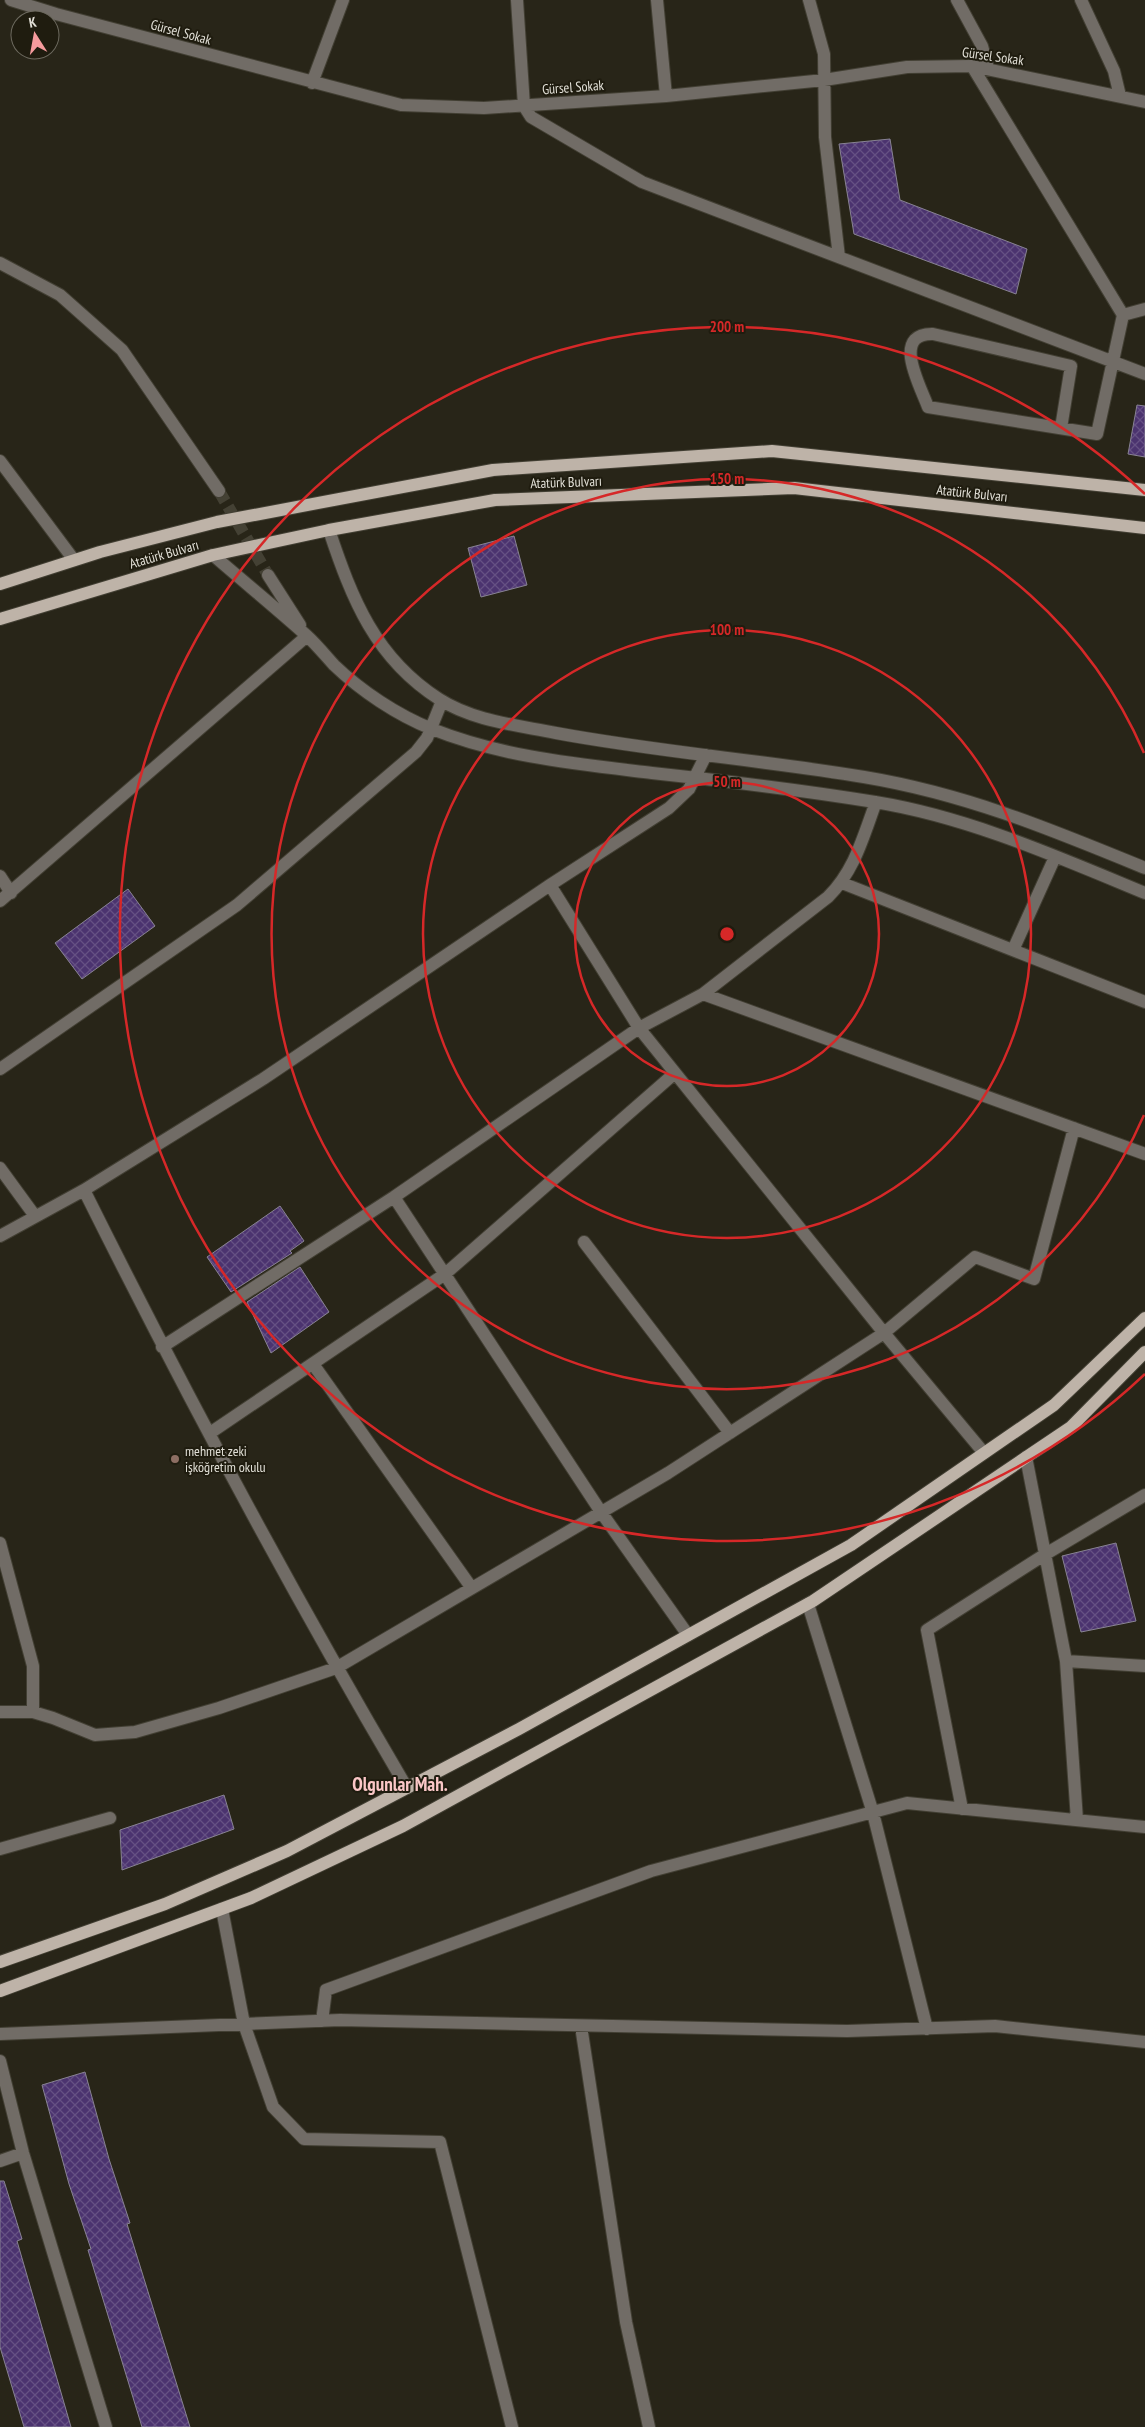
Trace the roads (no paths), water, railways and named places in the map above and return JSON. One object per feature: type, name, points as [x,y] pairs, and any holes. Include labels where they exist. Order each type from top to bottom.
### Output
[{"type":"main road","name":"Atatürk Bulvarı","points":[[0,584],[74,560],[217,522],[493,470],[772,451],[1145,490]]},
{"type":"main road","name":"Atatürk Bulvarı","points":[[0,619],[213,556],[329,530],[495,500],[794,488],[1145,528]]},
{"type":"main road","points":[[0,1962],[165,1904],[287,1851],[519,1729],[851,1544],[1054,1405],[1145,1318]]},
{"type":"main road","points":[[0,1991],[251,1898],[403,1826],[808,1604],[1071,1427],[1145,1352]]},
{"type":"street","name":"Gürsel Sokak","points":[[11,0],[312,83],[400,105],[484,108],[524,106],[666,96],[824,80],[907,67],[972,66],[1145,102]]},
{"type":"street","points":[[312,83],[343,0]]},
{"type":"street","points":[[517,0],[524,106],[531,117],[642,182],[1145,374]]},
{"type":"street","points":[[657,0],[666,96]]},
{"type":"street","points":[[810,0],[824,54],[825,138],[840,257]]},
{"type":"street","points":[[957,0],[982,46],[988,68]]},
{"type":"street","points":[[1081,0],[1114,70],[1120,96]]},
{"type":"street","points":[[972,66],[1123,315],[1097,434],[928,407],[909,355],[912,344],[920,336],[932,334],[1071,366],[1061,428]]},
{"type":"street","points":[[1,267],[60,295],[122,350],[218,491]]},
{"type":"street","points":[[1123,315],[1145,309]]},
{"type":"street","points":[[0,461],[74,560]]},
{"type":"street","points":[[329,530],[343,572],[373,634],[392,660],[414,682],[442,701],[473,715],[587,738],[916,786],[970,800],[1030,821],[1145,868]]},
{"type":"street","points":[[213,556],[307,636],[360,687],[388,706],[431,729],[485,747],[532,758],[876,802],[933,814],[985,830],[1145,893]]},
{"type":"street","points":[[268,575],[307,636]]},
{"type":"street","points":[[0,901],[307,636]]},
{"type":"street","points":[[0,1069],[237,906],[416,752],[431,729],[442,701]]},
{"type":"street","points":[[0,1236],[84,1190],[263,1079],[550,885],[669,808],[681,799],[696,778],[706,756]]},
{"type":"street","points":[[162,1347],[394,1197],[639,1028],[702,994],[828,897],[842,883],[850,871],[876,802]]},
{"type":"street","points":[[1013,950],[1054,857]]},
{"type":"street","points":[[0,876],[11,893]]},
{"type":"street","points":[[842,883],[1145,1002]]},
{"type":"street","points":[[550,885],[639,1028],[884,1333],[984,1453]]},
{"type":"street","points":[[702,994],[1145,1154]]},
{"type":"street","points":[[210,1433],[445,1274],[674,1073]]},
{"type":"street","points":[[0,1712],[33,1712],[54,1718],[95,1736],[135,1732],[219,1708],[336,1668],[601,1512],[730,1433],[884,1333],[975,1257],[1034,1279],[1074,1128]]},
{"type":"street","points":[[0,1168],[35,1216]]},
{"type":"street","points":[[84,1190],[162,1347],[336,1668],[406,1788]]},
{"type":"street","points":[[394,1197],[601,1512],[688,1635]]},
{"type":"street","points":[[584,1242],[730,1433]]},
{"type":"street","points":[[313,1364],[471,1588]]},
{"type":"street","points":[[1026,1457],[1066,1661],[1077,1820]]},
{"type":"street","points":[[962,1809],[927,1630],[1044,1555],[1145,1495]]},
{"type":"street","points":[[0,1543],[33,1666],[33,1712]]},
{"type":"street","points":[[808,1604],[873,1812],[927,2029]]},
{"type":"street","points":[[1066,1661],[1145,1666]]},
{"type":"street","points":[[322,2021],[326,1990],[651,1872],[907,1803],[1145,1827]]},
{"type":"street","points":[[0,1849],[110,1818]]},
{"type":"street","points":[[222,1909],[244,2024],[273,2107],[304,2139],[440,2142],[512,2427]]},
{"type":"street","points":[[0,2034],[322,2021],[847,2031],[995,2026],[1145,2042]]},
{"type":"street","points":[[581,2026],[624,2312],[649,2427]]},
{"type":"street","points":[[0,2060],[23,2153],[106,2427]]},
{"type":"street","points":[[0,2160],[23,2153]]},
{"type":"tunnel","points":[[219,491],[268,575]]},
{"type":"place","name":"mehmet zeki işköğretim okulu","points":[[175,1459]]},
{"type":"district","name":"Olgunlar Mah.","points":[[400,1784]]}]
